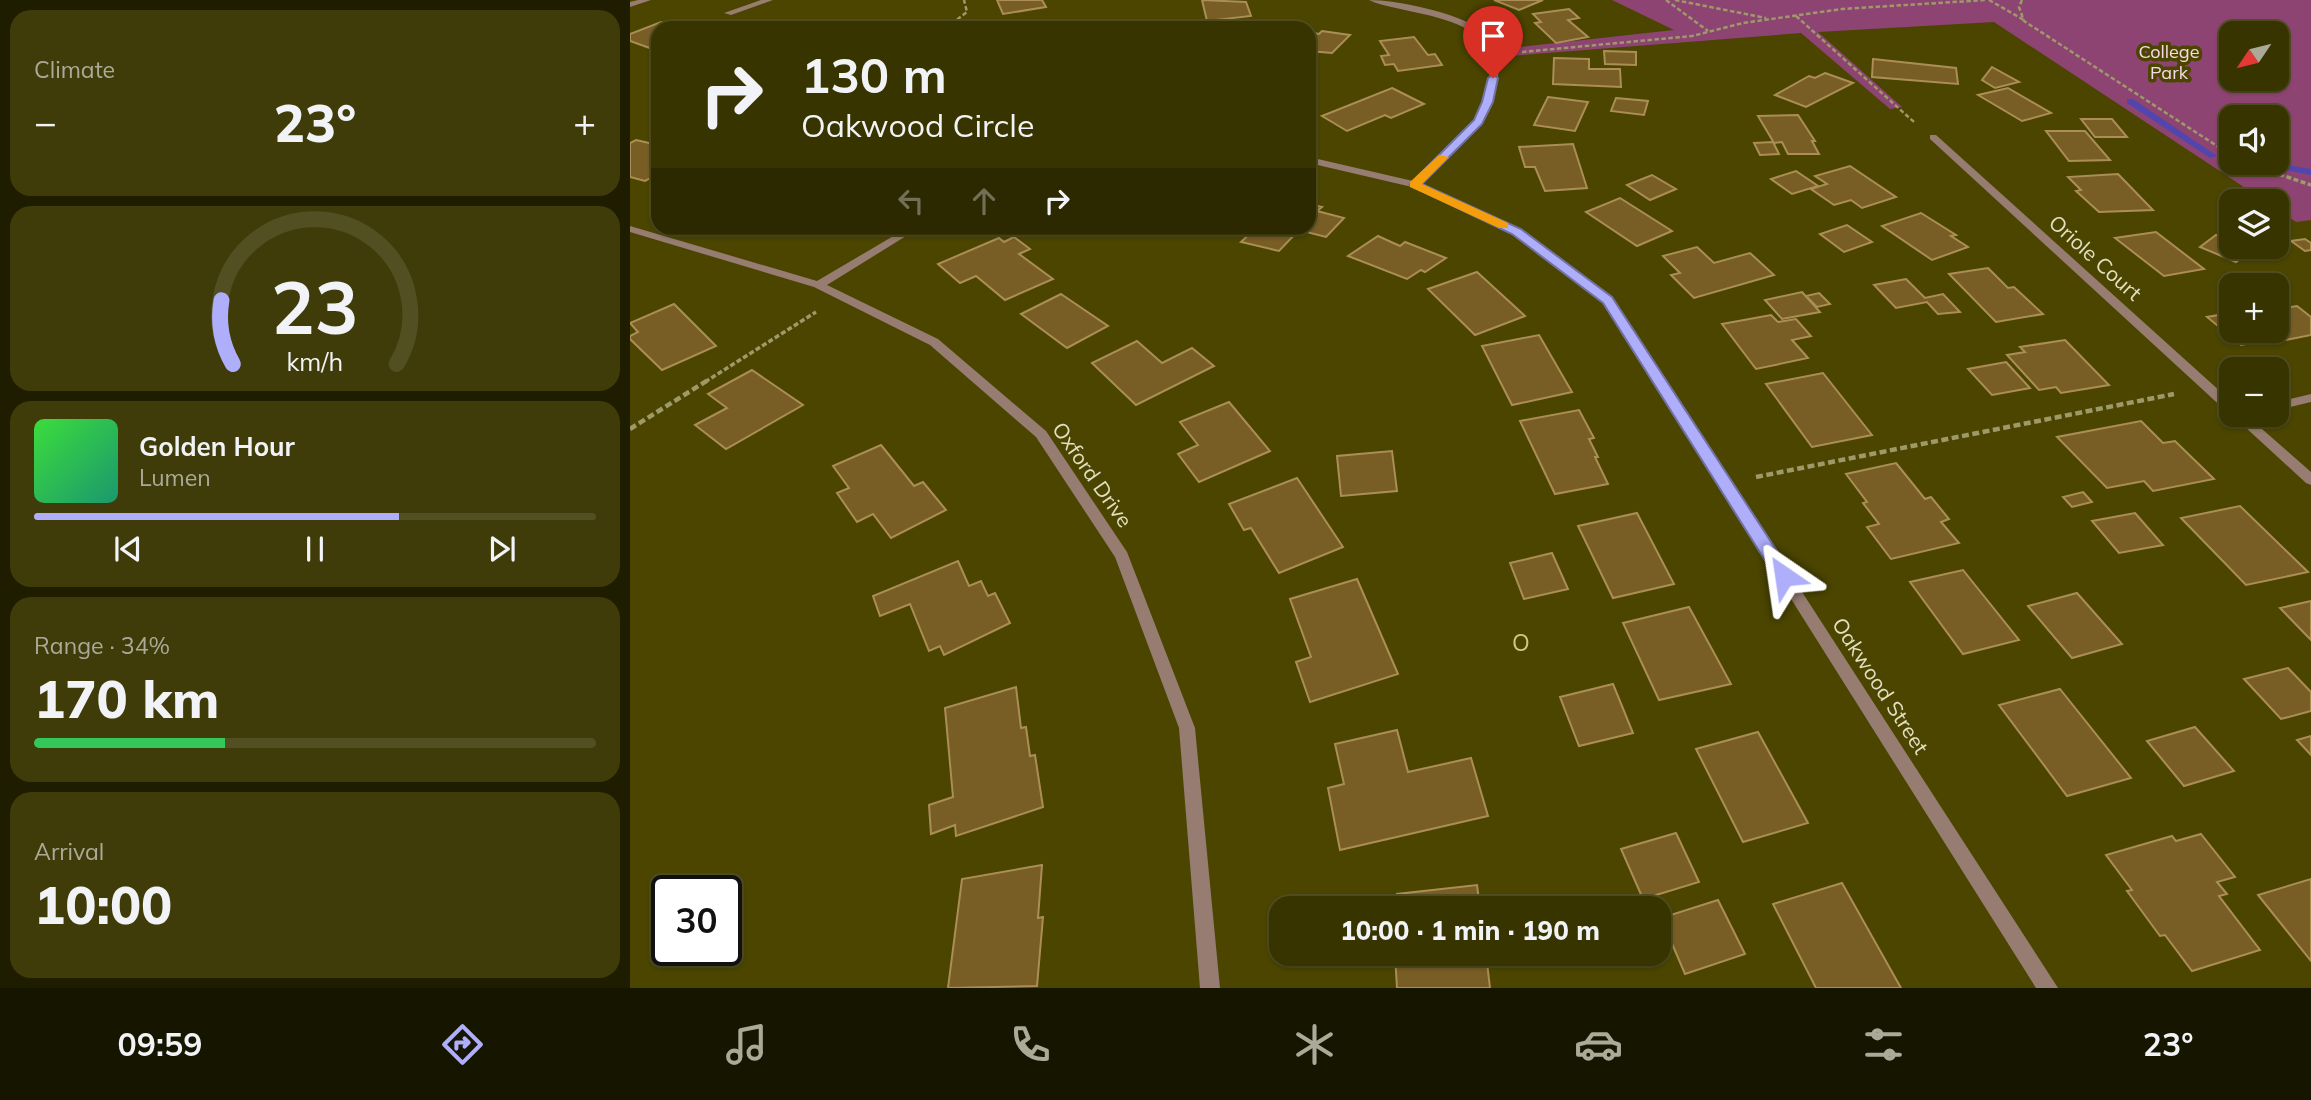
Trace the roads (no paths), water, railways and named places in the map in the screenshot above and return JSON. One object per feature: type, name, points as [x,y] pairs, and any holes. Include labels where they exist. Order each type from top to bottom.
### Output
[{"type":"street","points":[[630,5],[647,0]]},
{"type":"street","points":[[728,13],[769,0]]},
{"type":"street","points":[[1373,0],[1447,17],[1476,30],[1492,44],[1498,55],[1488,102],[1478,122],[1415,185]]},
{"type":"street","name":"Oriole Court","points":[[1933,137],[2219,397]]},
{"type":"street","name":"Oakwood Street","points":[[1316,162],[1415,185],[1516,232],[1608,300],[2048,988]]},
{"type":"street","name":"Oxford Drive","points":[[630,229],[818,285],[934,342],[1041,434],[1122,556],[1187,728],[1210,988]]},
{"type":"street","points":[[818,285],[902,235]]},
{"type":"street","points":[[2289,403],[2311,398]]},
{"type":"street","points":[[2251,427],[2311,480]]},
{"type":"waterway","points":[[2130,101],[2213,156]]},
{"type":"waterway","points":[[2289,168],[2311,172]]},
{"type":"district","name":"O","points":[[1522,643]]},
{"type":"park label","name":"College Park","points":[[2169,62]]}]
